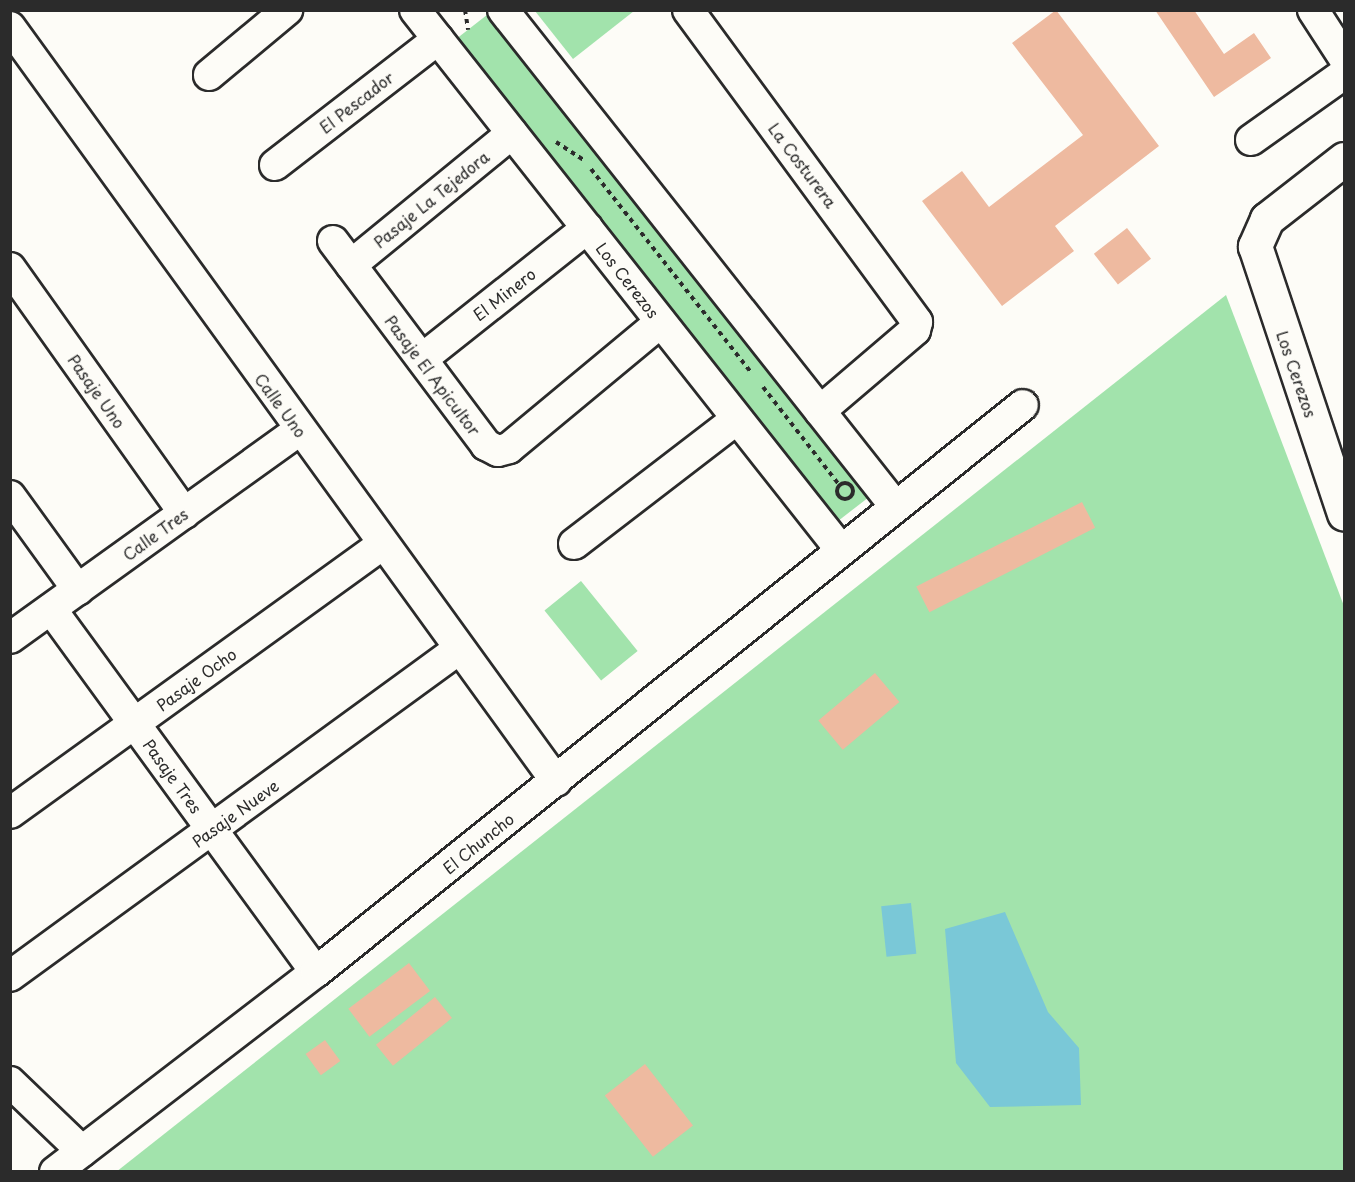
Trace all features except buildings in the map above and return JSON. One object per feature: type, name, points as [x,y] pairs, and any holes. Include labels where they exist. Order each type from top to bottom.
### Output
[{"type":"street","points":[[208,75],[287,10]]},
{"type":"street","name":"Los Cerezos","points":[[415,10],[841,550]]},
{"type":"street","points":[[503,10],[895,506]]},
{"type":"street","name":"La Costurera","points":[[688,10],[917,322],[915,330],[820,411]]},
{"type":"street","points":[[1313,10],[1344,58]]},
{"type":"street","name":"Calle Uno","points":[[10,27],[299,430],[556,781]]},
{"type":"street","name":"El Pescador","points":[[275,165],[438,39]]},
{"type":"street","points":[[1251,140],[1344,74]]},
{"type":"street","name":"Pasaje La Tejedora","points":[[351,265],[513,133]]},
{"type":"street","name":"Los Cerezos","points":[[1344,159],[1267,219],[1257,233],[1256,253],[1344,514]]},
{"type":"street","name":"El Minero","points":[[422,359],[587,228]]},
{"type":"street","name":"Pasaje El Apicultor","points":[[333,241],[486,445],[503,451],[661,322]]},
{"type":"street","name":"Pasaje Uno","points":[[10,268],[184,513]]},
{"type":"street","name":"El Chuncho","points":[[55,1172],[316,972],[1023,405]]},
{"type":"street","points":[[574,544],[738,419]]},
{"type":"street","name":"Calle Tres","points":[[10,638],[299,430]]},
{"type":"street","points":[[10,496],[78,590]]},
{"type":"street","name":"Pasaje Ocho","points":[[10,813],[382,544]]},
{"type":"street","name":"Pasaje Tres","points":[[51,609],[316,972]]},
{"type":"street","name":"Pasaje Nueve","points":[[10,976],[459,649]]},
{"type":"street","points":[[10,1082],[82,1151]]},
{"type":"path","points":[[465,10],[470,38]]},
{"type":"path","points":[[547,136],[587,163],[840,486],[839,496],[851,497],[851,486],[840,486]]},
{"type":"green space","points":[[492,11],[871,496],[828,529],[449,44]]},
{"type":"green space","points":[[535,11],[634,11],[573,59]]},
{"type":"green space","points":[[1226,295],[1344,606],[1344,1171],[116,1172]]},
{"type":"green space","points":[[581,581],[638,651],[601,681],[544,611]]},
{"type":"water","points":[[911,903],[916,954],[886,957],[881,906]]},
{"type":"water","points":[[1005,912],[1048,1012],[1079,1048],[1081,1105],[990,1107],[956,1063],[945,929]]}]
